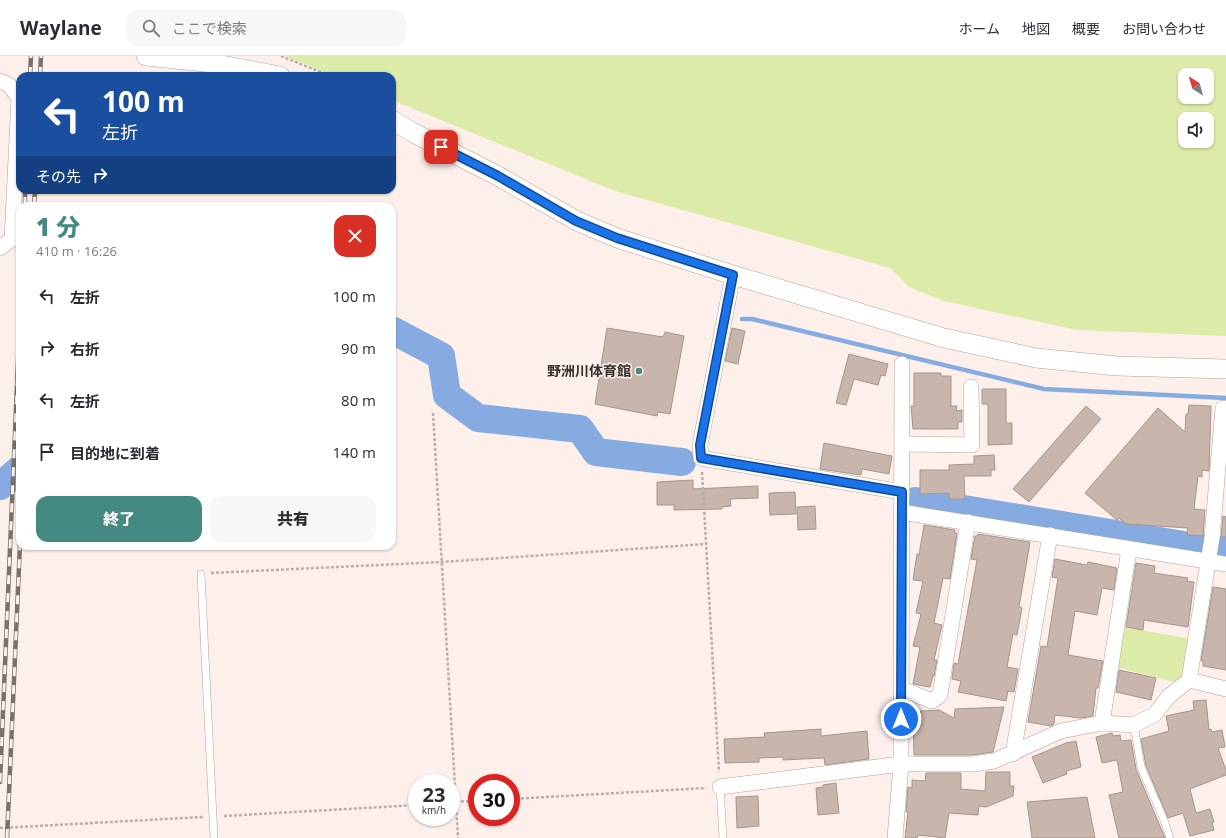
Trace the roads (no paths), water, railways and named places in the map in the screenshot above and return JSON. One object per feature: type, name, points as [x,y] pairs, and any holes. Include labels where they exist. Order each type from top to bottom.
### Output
[{"type":"street","points":[[146,56],[205,62],[259,72]]},
{"type":"street","points":[[0,81],[9,85],[16,94]]},
{"type":"street","points":[[396,122],[498,176],[576,221],[617,238],[733,275],[944,338],[1036,358],[1117,366],[1226,369]]},
{"type":"street","points":[[0,248],[12,239],[16,158]]},
{"type":"street","points":[[733,275],[700,445],[701,458],[902,492]]},
{"type":"street","points":[[895,838],[901,764],[902,364]]},
{"type":"street","points":[[903,444],[972,445],[971,387]]},
{"type":"street","points":[[720,787],[901,764],[973,764],[994,761],[1013,754],[1061,731],[1102,723],[1134,725],[1155,714],[1168,697],[1189,680],[1208,561],[1220,510],[1223,408]]},
{"type":"street","points":[[901,512],[1226,564]]},
{"type":"street","points":[[902,689],[932,701],[940,694],[968,522]]},
{"type":"street","points":[[1013,754],[1050,535]]},
{"type":"street","points":[[1102,723],[1129,549]]},
{"type":"street","points":[[1189,680],[1226,689]]},
{"type":"lane","points":[[201,574],[214,838]]},
{"type":"lane","points":[[1134,725],[1141,767],[1164,820],[1170,838]]},
{"type":"lane","points":[[720,787],[723,838]]},
{"type":"waterway","points":[[742,319],[752,319],[1044,389],[1226,398]]},
{"type":"waterway","points":[[396,332],[441,356],[447,395],[478,418],[580,429],[596,452],[682,462]]},
{"type":"waterway","points":[[0,486],[16,472]]},
{"type":"waterway","points":[[915,501],[1202,548]]},
{"type":"waterway","points":[[1218,550],[1226,551]]},
{"type":"railway","points":[[30,72],[31,56]]},
{"type":"railway","points":[[40,72],[41,56]]},
{"type":"railway","points":[[25,194],[25,202]]},
{"type":"railway","points":[[34,202],[35,194]]},
{"type":"railway","points":[[0,782],[16,409]]},
{"type":"railway","points":[[7,838],[20,550]]},
{"type":"place","name":"野洲川体育館","points":[[639,371]]}]
